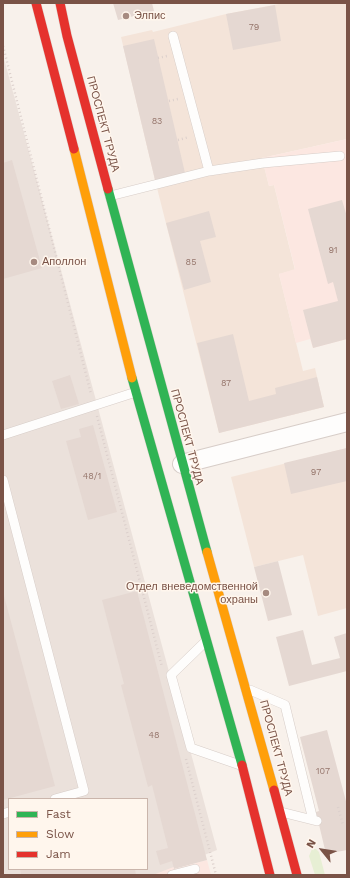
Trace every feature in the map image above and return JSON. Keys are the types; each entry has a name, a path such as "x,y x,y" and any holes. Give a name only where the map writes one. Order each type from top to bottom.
{"main road":[{"name":"ПРОСПЕКТ ТРУДА","path":"36,3 136,392 170,467 247,689 297,875"},
{"name":"ПРОСПЕКТ ТРУДА","path":"60,3 67,36 110,196 207,640 270,875"}],"street":[{"path":"170,467 347,422"}],"lane":[{"path":"173,36 208,171"},
{"path":"110,196 208,171 263,163 340,156"},
{"path":"3,435 136,392"},
{"path":"3,480 84,791 59,798"},
{"path":"207,640 171,675 191,748 242,766"},
{"path":"247,689 285,705 316,820 280,811"},
{"path":"172,875 195,869"}],"path":[{"path":"3,46 164,674"},
{"path":"184,752 216,875"},
{"path":"338,806 343,825"}],"shaded area":[{"path":"284,3 347,3 347,139 262,158 269,186 274,185 295,270 279,274 303,371 315,368 324,407 219,433 155,180 121,37 152,30 153,32 226,14"},
{"path":"3,55 217,850 153,875 3,875"},
{"path":"347,139 347,339 313,348 310,339 296,343 279,274 295,269 274,185 269,186 262,158"},
{"path":"347,448 347,608 318,616 303,555 254,567 231,477"},
{"path":"207,860 211,875 150,875 172,861 174,869"}],"green space":[{"path":"312,849 316,849 319,852 325,875 315,875 309,856"}],"building":[{"name":"Элпис","path":"113,3 152,3 154,11 118,20"},
{"path":"275,5 281,41 233,50 226,14"},
{"path":"154,39 185,173 155,180 123,46"},
{"path":"12,160 42,268 3,279 3,163"},
{"path":"342,200 347,217 347,339 313,348 303,310 338,301 333,282 328,284 308,209"},
{"path":"209,211 216,237 200,241 211,282 184,290 166,223"},
{"path":"233,334 249,401 276,394 275,388 317,377 324,407 219,433 197,343"},
{"path":"70,375 79,404 61,409 52,381"},
{"path":"93,425 117,512 88,520 66,441 81,437 79,429"},
{"path":"347,448 347,481 291,494 284,463"},
{"path":"278,561 292,615 268,621 254,567"},
{"path":"137,591 207,860 174,869 172,861 160,865 156,851 168,848 152,785 148,787 121,685 124,684 102,600"},
{"path":"3,592 55,786 3,800"},
{"path":"303,630 312,665 340,658 334,637 347,633 347,671 289,686 276,637"},
{"path":"327,730 347,805 347,850 326,854 316,812 319,811 300,737"},
{"path":"20,870 135,870 136,875 21,875"}],"traffic: fast":[{"path":"108,189 207,552"},
{"path":"132,378 242,765"}],"traffic: slow":[{"path":"74,149 132,378"},
{"path":"207,552 274,790"}],"traffic: jam":[{"path":"36,3 74,149"},
{"path":"60,3 67,36 108,189"},
{"path":"242,765 270,875"},
{"path":"274,790 297,875"}],"place":[{"name":"Элпис","path":"126,16"},
{"name":"Аполлон","path":"34,262"},
{"name":"Отдел вневедомственной охраны","path":"266,593"}]}
